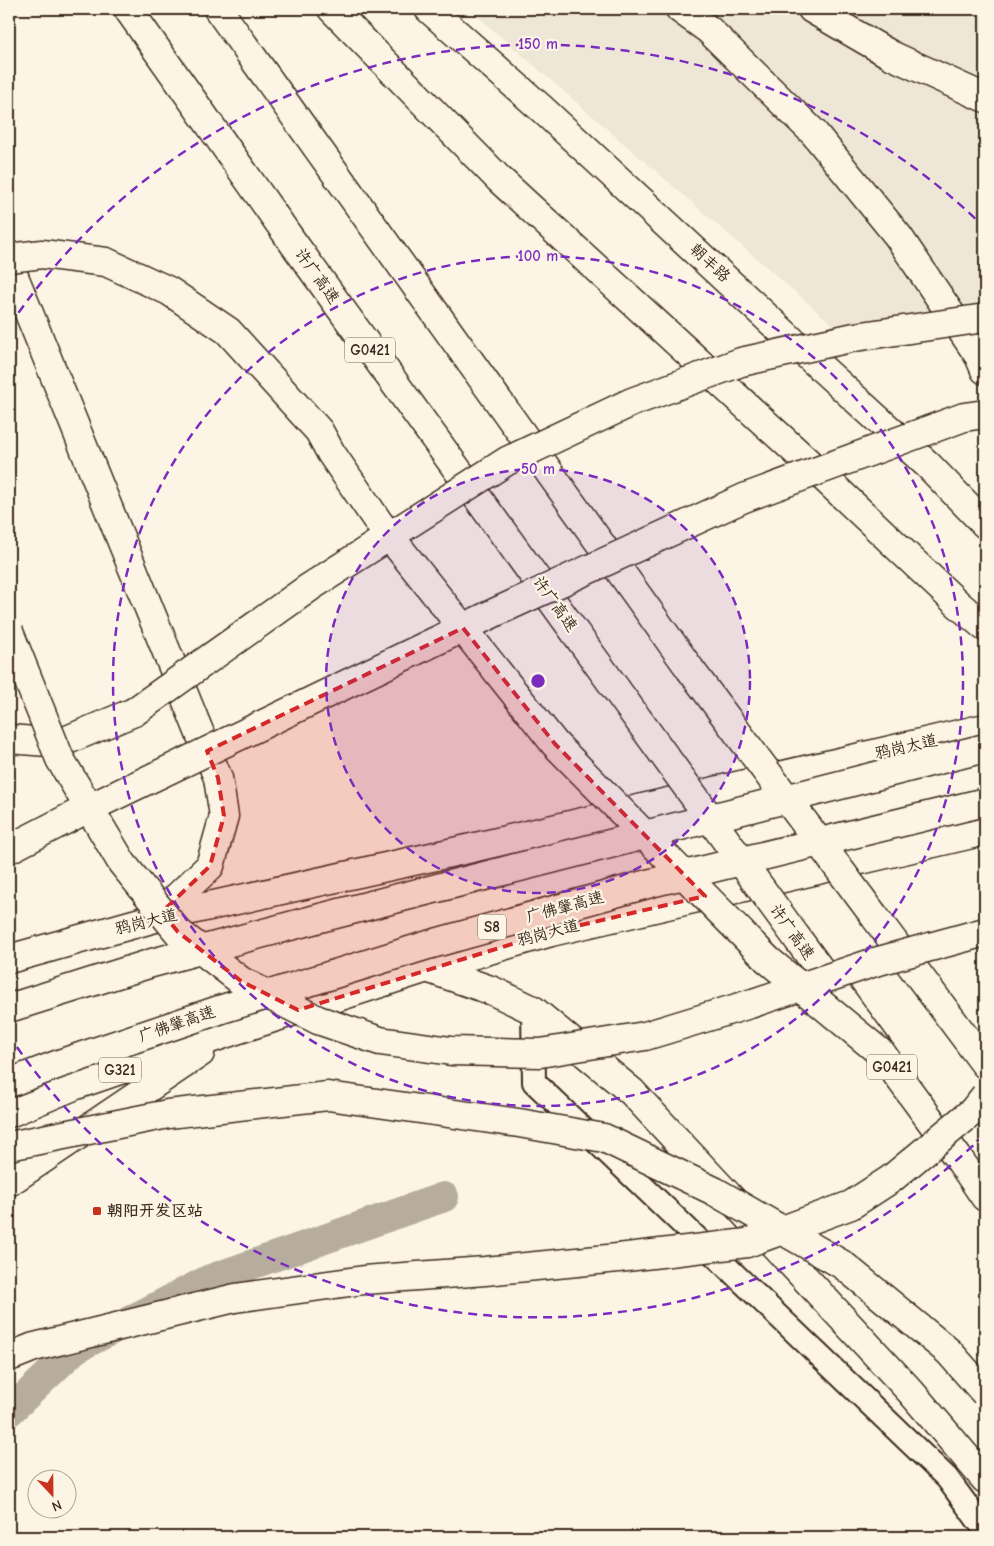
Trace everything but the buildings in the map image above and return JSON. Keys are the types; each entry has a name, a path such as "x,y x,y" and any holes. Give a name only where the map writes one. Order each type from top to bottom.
{"main road":[{"name":"许广高速","path":"128,9 294,244 985,1197"},
{"path":"218,9 690,669 985,1064"},
{"path":"332,9 499,179 814,468 959,605 985,626"},
{"name":"朝丰路","path":"429,9 542,109 928,464 985,524"},
{"path":"680,9 709,30 814,134 898,236 973,348 985,370"},
{"path":"812,9 891,55 985,98"},
{"path":"9,258 42,254 106,262 169,291 228,331 319,431 331,453 380,523 555,744 768,960 882,1054"},
{"path":"9,264 218,778 224,816 210,866 155,918"},
{"path":"9,739 60,743 134,712 310,587 507,461 632,402 741,362 855,337 985,318"},
{"path":"9,849 75,815 496,612 744,498 964,417 985,414"},
{"path":"9,632 60,760 122,863 178,932 241,981 318,1020 380,1041 451,1051 540,1054 645,1036 750,1004 875,962 985,932"},
{"name":"鸦岗大道","path":"9,959 155,918 463,850 985,728"},
{"path":"9,1008 152,964 320,918 985,748"},
{"name":"广佛肇高速","path":"9,1083 59,1064 222,1009 428,945 651,883 985,802"},
{"name":"鸦岗大道","path":"9,1113 76,1085 233,1031 427,968 551,932 985,831"},
{"path":"427,968 493,991 533,1010 632,1092 911,1392 985,1479"},
{"path":"9,1182 233,1031"},
{"path":"9,1146 168,1114 328,1096 520,1123 604,1138 714,1191 843,1265 949,1352 985,1393"},
{"path":"9,1356 34,1347 235,1298 364,1280 485,1271 748,1243 851,1205 891,1180 973,1111 985,1096"},
{"path":"9,1167 62,1146"}],"street":[{"path":"533,1010 534,1082 947,1478 985,1530"}],"highlighted area":[{"path":"463,628 555,744 705,896 551,932 298,1010 241,981 178,932 162,912 210,866 224,816 218,778 207,751"}],"shaded area":[{"path":"469,9 985,9 985,324 855,344"}],"waterway":[{"path":"9,1412 75,1349 208,1280 444,1197"}],"place":[{"name":"朝阳开发区站","path":"97,1211"}]}
